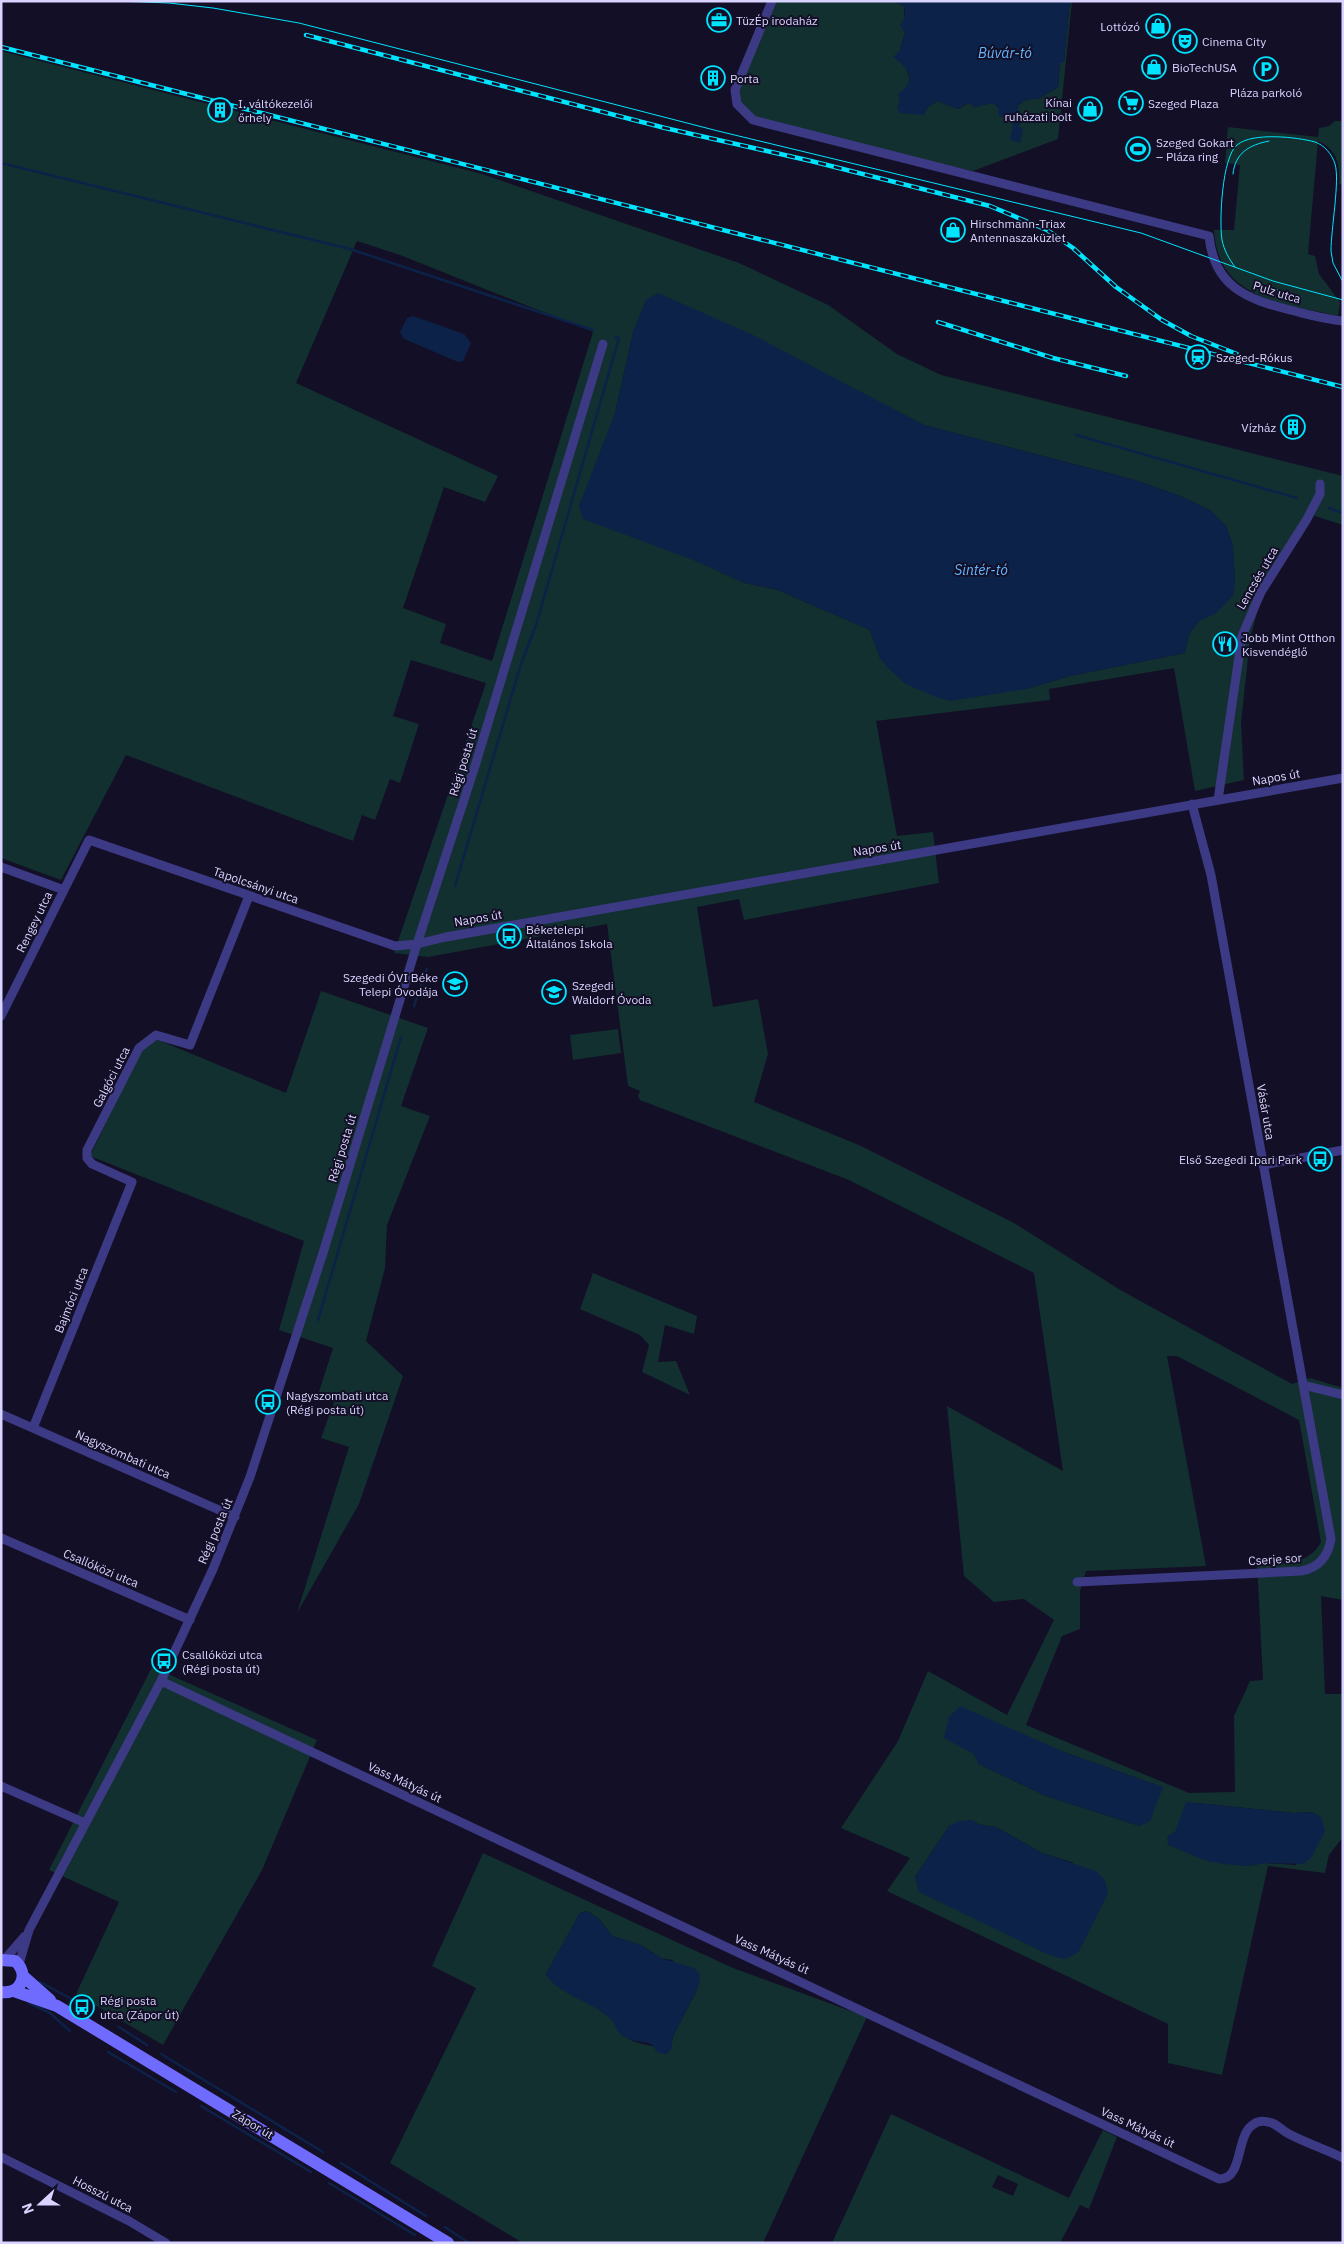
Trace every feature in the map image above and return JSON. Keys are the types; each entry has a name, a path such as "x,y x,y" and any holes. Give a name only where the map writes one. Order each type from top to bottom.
{"street":[{"name":"Pulz utca","path":"772,1 735,90 735,97 741,110 761,124 1209,236 1217,267 1229,283 1242,294 1257,301 1343,321"},
{"name":"Régi posta út","path":"21,1970 30,1930 161,1681 235,1517 322,1253 416,944 475,766 603,344"},
{"name":"Lencsés utca","path":"1218,800 1242,636 1257,599 1307,519 1320,489"},
{"name":"Napos út","path":"416,944 446,937 1343,778"},
{"name":"Vásár utca","path":"1192,804 1211,875 1304,1385"},
{"name":"Tapolcsányi utca","path":"89,840 395,946 416,944"},
{"name":"Rengey utca","path":"1,1016 89,840"},
{"path":"1,867 64,890"},
{"name":"Galgóci utca","path":"132,1182 92,1164 87,1158 87,1150 139,1048 156,1034 190,1045 249,896"},
{"path":"1263,1165 1343,1150"},
{"name":"Bajmóci utca","path":"33,1428 132,1182"},
{"path":"1304,1385 1343,1395"},
{"name":"Cserje sor","path":"1077,1582 1301,1571 1318,1565 1329,1551 1331,1534 1304,1385"},
{"name":"Nagyszombati utca","path":"1,1414 235,1517"},
{"name":"Csallóközi utca","path":"1,1538 190,1620"},
{"name":"Vass Mátyás út","path":"161,1681 1219,2179 1227,2178 1233,2172 1245,2134 1248,2128 1258,2122 1274,2124 1288,2134 1343,2158"},
{"path":"1,1786 85,1823"},
{"name":"Régi posta út","path":"3,1959 30,1930"},
{"path":"3,1959 21,1970 21,1985 6,1994"},
{"name":"Zápor út","path":"21,1970 57,2006 448,2243"},
{"name":"Zápor út","path":"6,1994 57,2006"},
{"name":"Hosszú utca","path":"1,2157 129,2221 166,2243"}],"green space":[{"path":"772,1 893,1 904,6 905,33 900,50 910,79 906,88 929,106 938,101 958,109 969,103 975,107 992,103 1018,126 1023,121 1017,106 1026,100 1040,98 1058,87 1060,62 1064,61 1070,1 1072,1 1058,139 973,171 761,124 737,104 740,74"},
{"path":"1,51 482,174 739,263 828,305 897,354 941,375 1343,476 1343,525 1312,515 1260,602 1250,639 1241,723 1244,780 1195,791 1174,668 1049,689 1050,700 876,721 897,836 933,832 939,883 744,920 739,899 697,907 713,1007 758,999 768,1054 754,1102 861,1146 1014,1223 1122,1291 1292,1384 1310,1378 1343,1388 1343,1600 1321,1596 1325,1694 1343,1694 1343,1837 1329,1855 1325,1873 1268,1866 1222,2075 1168,2063 1168,2024 887,1891 910,1858 841,1828 898,1741 928,1671 1007,1715 1054,1620 1024,1599 994,1602 964,1576 947,1406 1063,1471 1034,1273 849,1180 640,1100 638,1096 640,1091 628,1086 607,924 428,957 394,953 486,683 411,660 393,716 419,724 400,783 390,779 375,820 362,815 353,841 126,755 61,880 1,858","holes":["357,241 400,255 593,332 492,661 440,643 446,624 403,608 444,487 485,502 498,476 296,383","634,329 883,404 924,425 1135,480 1180,496 1210,510 1226,526 1233,546 1235,585 1199,621 1189,634 1185,653 1070,676 1026,689 906,684 880,658 870,630 778,590 745,583 694,560 615,413","1167,1356 1177,1356 1299,1420 1321,1542 1309,1556 1302,1559 1285,1563 1257,1563 1263,1680 1250,1681 1234,1716 1235,1792 1189,1793 1026,1725 1062,1636 1080,1629 1080,1591 1086,1571 1206,1566","1064,1752 1162,1787 1140,1826 1046,1796 979,1764 974,1754","1197,1803 1294,1813 1312,1812 1296,1865 1265,1863 1246,1866 1208,1861 1168,1837 1175,1832","971,1820 981,1825 996,1827 1042,1853 1074,1863 915,1877 949,1826"]},
{"path":"1335,121 1341,121 1343,124 1343,185 1339,184 1339,170 1336,158 1329,148 1318,141 1308,254 1315,256 1319,274 1340,302 1338,316 1276,302 1240,285 1227,271 1218,253 1214,230 1234,230 1240,165 1225,163 1228,127 1318,137 1319,128 1329,126"},
{"path":"321,991 428,1028 401,1106 430,1116 387,1225 385,1268 366,1341 403,1376 359,1504 297,1613 349,1447 321,1438 334,1402 318,1395 333,1348 279,1330 304,1241 90,1156 140,1051 156,1039 286,1093"},
{"path":"618,1029 621,1053 573,1060 570,1035"},
{"path":"593,1273 697,1316 694,1334 665,1325 658,1362 676,1361 690,1395 642,1372 649,1345 640,1335 580,1309"},
{"path":"152,1667 317,1740 262,1870 163,2045 76,1994 119,1902 49,1870"},
{"path":"483,1853 733,1968 867,2017 763,2243 523,2243 390,2163 476,1988 432,1966","holes":["587,1911 599,1919 612,1936 641,1945 661,1958 672,1960 697,1990 673,2036 671,2049 631,2040 609,2017 561,1987 546,1974 580,1913"]},
{"path":"891,2114 1069,2198 1103,2130 1117,2137 1089,2209 1080,2205 1060,2243 832,2243","holes":["998,2175 1018,2184 1013,2196 992,2187"]}],"water":[{"name":"Búvár-tó","path":"893,1 1070,1 1064,62 1060,63 1058,87 1040,98 1026,100 1017,106 1023,121 1018,126 1023,129 1020,143 1010,140 1013,124 1009,118 999,116 998,106 992,103 975,107 968,103 958,109 938,101 929,106 924,115 900,113 897,107 900,101 898,94 908,84 909,74 903,65 893,57 900,50 905,33 900,25 905,16 904,6"},
{"name":"Sintér-tó","path":"658,293 751,334 924,425 1135,480 1180,496 1210,510 1226,526 1233,546 1235,585 1233,596 1215,614 1199,621 1189,634 1185,653 1070,676 1026,689 950,701 906,684 880,658 870,630 778,590 745,583 693,560 583,519 579,506 615,413 634,329 646,300"},
{"path":"413,316 464,334 471,343 463,361 458,362 404,339 400,332 407,318"},
{"path":"960,1706 1064,1752 1163,1787 1150,1821 1140,1826 1046,1796 979,1764 974,1754 944,1738 949,1717"},
{"path":"1186,1802 1294,1813 1312,1812 1321,1817 1325,1831 1311,1858 1303,1864 1265,1863 1246,1866 1207,1861 1168,1845 1167,1837 1175,1832"},
{"path":"971,1820 981,1825 996,1827 1042,1853 1096,1871 1105,1880 1108,1894 1079,1951 1066,1958 1050,1955 919,1892 915,1877 949,1826 959,1821"},
{"path":"587,1911 599,1919 612,1936 641,1945 661,1958 694,1968 699,1973 700,1980 697,1990 673,2036 671,2049 667,2054 658,2053 651,2044 624,2037 610,2018 603,2012 567,1993 551,1981 546,1974 580,1913"}],"waterway":[{"path":"1,163 350,249 593,330"},
{"path":"455,886 521,664 536,625 619,338 616,337"},
{"path":"1076,435 1297,498"},
{"path":"1329,508 1343,513"},
{"path":"414,1006 427,969"},
{"path":"318,1320 401,1037"},
{"path":"40,1982 79,2003"},
{"path":"29,2003 50,2013 70,2031"},
{"path":"119,2027 147,2045"},
{"path":"108,2052 176,2092"},
{"path":"161,2054 323,2152"},
{"path":"201,2106 311,2172"},
{"path":"341,2163 426,2216"},
{"path":"329,2183 415,2235"},
{"path":"445,2227 469,2243"}],"tram line":[{"path":"118,1 169,3 213,8 299,23 718,131 1141,233 1273,281 1343,300"},
{"path":"1235,267 1224,247 1221,231 1221,205 1225,175 1232,152 1237,145 1253,138 1297,139 1322,145 1334,160 1336,181 1331,251 1333,263 1343,282"},
{"path":"1233,174 1234,167 1244,151 1269,141"},
{"path":"1268,287 1301,297"}],"railway":[{"path":"306,35 665,128 811,161 990,206 1047,230 1073,248 1116,287 1162,320 1191,336 1237,354"},
{"path":"1,47 1343,387"},
{"path":"938,322 1053,358 1126,376"}],"place":[{"name":"TüzÉp irodaház","path":"719,20"},
{"name":"Lottózó","path":"1158,26"},
{"name":"Cinema City","path":"1185,41"},
{"name":"BioTechUSA","path":"1154,67"},
{"name":"Pláza parkoló","path":"1266,69"},
{"name":"Porta","path":"713,78"},
{"name":"Szeged Plaza","path":"1131,103"},
{"name":"Kínai ruházati bolt","path":"1090,109"},
{"name":"I. váltókezelői őrhely","path":"220,110"},
{"name":"Szeged Gokart – Pláza ring","path":"1138,149"},
{"name":"Hirschmann-Triax Antennaszaküzlet","path":"953,230"},
{"name":"Szeged-Rókus","path":"1198,357"},
{"name":"Vízház","path":"1293,427"},
{"name":"Jobb Mint Otthon Kisvendéglő","path":"1225,644"},
{"name":"Béketelepi Általános Iskola","path":"509,936"},
{"name":"Szegedi ÓVI Béke Telepi Óvodája","path":"455,984"},
{"name":"Szegedi Waldorf Óvoda","path":"554,992"},
{"name":"Első Szegedi Ipari Park","path":"1320,1159"},
{"name":"Nagyszombati utca (Régi posta út)","path":"268,1402"},
{"name":"Csallóközi utca (Régi posta út)","path":"164,1661"},
{"name":"Régi posta utca (Zápor út)","path":"82,2007"}]}
